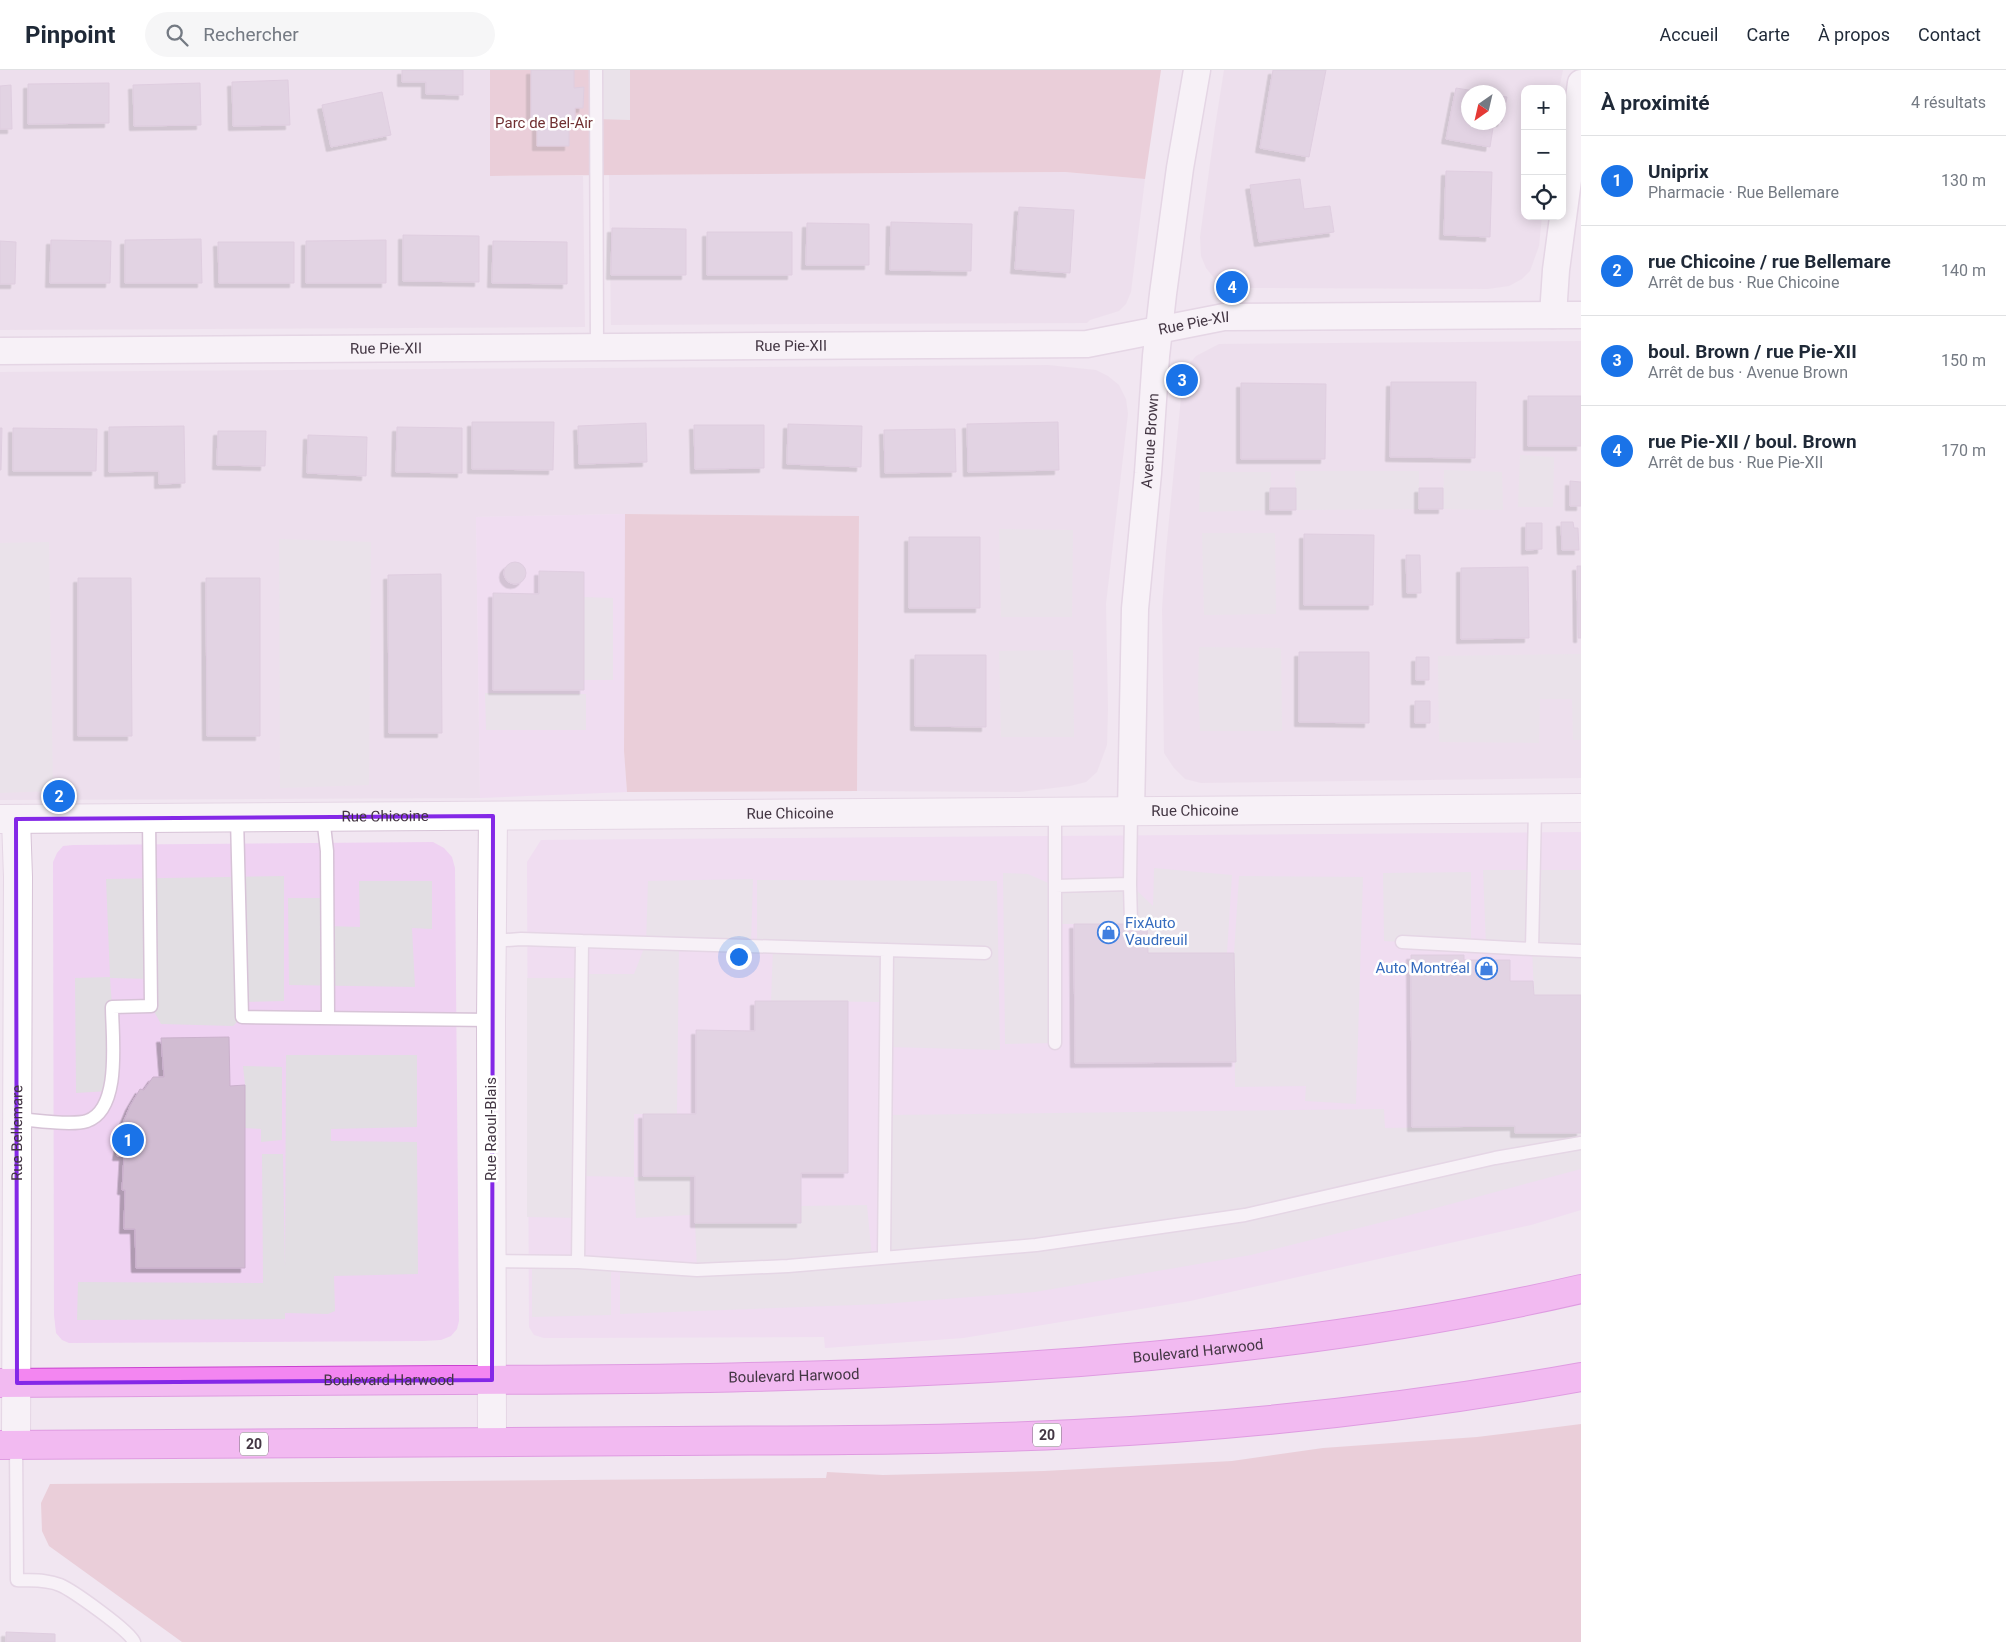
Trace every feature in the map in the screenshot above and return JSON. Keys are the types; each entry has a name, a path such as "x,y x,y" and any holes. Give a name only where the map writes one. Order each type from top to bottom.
{"highway":[{"name":"Boulevard Harwood","path":"8,1383 820,1377 1080,1363 1241,1346 1338,1333 1408,1322 1581,1289"},
{"name":"20","path":"8,1445 806,1440 1074,1434 1162,1429 1340,1412 1523,1387 1581,1377"}],"street":[{"name":"Avenue Brown","path":"1130,812 1134,609 1148,473 1158,331 1186,130 1197,70"},
{"path":"1554,315 1556,270 1581,83"},
{"name":"Rue Pie-XII","path":"0,351 1087,344 1224,317 1581,315"},
{"name":"Rue Chicoine","path":"8,819 1581,808"},
{"name":"Rue Raoul-Blais","path":"492,1441 491,1020 493,816"},
{"name":"Rue Bellemare","path":"8,819 18,1119 8,1383 8,1445"}],"lane":[{"path":"596,70 597,348"},
{"path":"1532,949 1535,809"},
{"path":"1055,812 1055,1043"},
{"path":"1130,812 1131,924"},
{"path":"323,817 327,851 328,1017"},
{"path":"18,1119 79,1122 93,1118 102,1109 111,1088 112,1007 151,1006 149,818"},
{"path":"237,818 242,1016 491,1020"},
{"path":"1055,886 1130,884"},
{"path":"492,942 522,939 985,953"},
{"path":"578,1262 582,941"},
{"path":"1402,942 1581,951"},
{"path":"884,1257 887,950"},
{"path":"492,1260 578,1262 697,1270 788,1266 1036,1244 1245,1215 1495,1158 1581,1143"},
{"path":"8,1445 17,1580 47,1581 61,1585 124,1630 134,1642"}],"highlighted area":[{"path":"493,816 492,1380 17,1383 16,819"}],"shaded area":[{"path":"0,70 490,70 491,176 583,176 585,327 0,330"},
{"path":"596,70 630,70 630,120 596,119"},
{"path":"1224,70 1563,70 1560,85 1521,85 1521,220 1542,220 1539,246 1530,271 1522,279 1509,286 1488,289 1250,288 1230,286 1215,279 1206,268 1201,256 1200,237"},
{"path":"1065,172 1145,179 1131,292 1126,304 1119,311 1090,320 1087,323 611,325 609,175"},
{"path":"1581,341 1581,778 1201,783 1185,779 1174,768 1164,753 1162,609 1183,377 1188,365 1196,356 1219,344"},
{"path":"1048,365 1096,370 1108,376 1119,385 1126,399 1128,414 1106,604 1107,745 1097,772 1086,782 1070,786 1020,792 857,791 859,516 625,514 476,517 480,798 0,800 0,372"},
{"path":"1520,455 1554,457 1553,507 1518,507"},
{"path":"1444,470 1502,472 1503,510 1443,509"},
{"path":"1295,471 1419,471 1419,509 1296,510"},
{"path":"1200,472 1271,472 1270,510 1199,512"},
{"path":"625,514 624,751 627,792 480,798 476,517"},
{"path":"999,529 1073,530 1072,617 1001,617"},
{"path":"1202,533 1275,533 1276,614 1204,615"},
{"path":"279,539 371,542 369,785 280,788"},
{"path":"49,542 53,791 0,793 0,543"},
{"path":"584,597 613,598 613,680 584,680"},
{"path":"1199,647 1281,648 1282,731 1200,731 1198,690"},
{"path":"1073,650 1074,737 1001,737 999,651"},
{"path":"1581,654 1581,740 1573,740 1572,699 1540,699 1539,743 1439,742 1438,656"},
{"path":"485,693 586,694 586,730 486,730"},
{"path":"1581,832 1581,1210 1531,1225 1190,1301 963,1338 825,1348 824,1337 544,1338 534,1335 529,1327 527,862 541,840"},
{"path":"433,842 444,848 452,857 455,868 459,1321 457,1329 451,1336 441,1340 423,1341 69,1343 62,1340 56,1333 54,1315 53,862 57,853 63,846 73,845"},
{"path":"1154,868 1232,875 1227,953 1148,953 1147,924 1056,924 1055,1043 1005,1044 1003,873 1028,874 1055,886 1130,884 1153,906"},
{"path":"1483,870 1581,870 1581,995 1534,995 1532,949 1486,947"},
{"path":"1471,872 1471,946 1384,941 1383,873"},
{"path":"284,876 284,1001 242,1002 242,1017 233,1026 161,1024 151,1006 151,979 110,978 112,1007 110,1091 76,1093 75,978 110,977 106,879"},
{"path":"1239,876 1363,877 1356,1104 1305,1101 1306,1086 1235,1087 1234,953"},
{"path":"753,879 751,946 679,944 677,1114 634,1114 634,1177 579,1176 578,1218 527,1217 527,978 581,978 581,974 634,974 646,943 648,881"},
{"path":"757,880 997,881 1000,1050 886,1047 886,1002 771,1001 773,947 757,947"},
{"path":"359,881 432,881 432,929 412,928 415,987 289,985 288,898 328,898 328,926 360,927"},
{"path":"286,1055 417,1055 417,1127 331,1129 331,1141 417,1142 418,1274 334,1276 335,1311 328,1314 285,1313 285,1319 77,1320 78,1282 263,1283 262,1154 283,1154 285,1269"},
{"path":"243,1066 282,1067 282,1140 261,1142 261,1129 245,1128"},
{"path":"1384,1109 1385,1128 1515,1126 1581,1133 1581,1169 1399,1218 1251,1255 1035,1292 883,1304 620,1314 620,1265 697,1269 695,1223 801,1206 867,1205 872,1258 884,1257 885,1115"},
{"path":"690,1176 690,1215 636,1218 634,1177"},
{"path":"532,1261 611,1264 611,1315 532,1317"}],"green space":[{"name":"Parc de Bel-Air","path":"490,70 1161,70 1145,179 1065,172 490,176"},
{"path":"625,514 859,516 857,791 627,792 624,751"},
{"path":"1581,1424 1581,1642 182,1642 49,1546 42,1531 41,1503 50,1484 826,1478 827,1472 883,1475 1044,1471 1232,1461 1323,1448 1477,1437"}],"building":[{"path":"402,70 463,70 463,95 426,94 426,82 402,82"},
{"path":"531,70 574,70 574,88 584,87 583,108 575,108 575,122 569,122 569,146 537,146 537,122 531,121"},
{"path":"1273,70 1326,70 1309,157 1260,148"},
{"path":"288,80 290,125 233,126 232,82"},
{"path":"109,83 109,123 28,124 28,84"},
{"path":"200,83 201,125 134,126 133,85"},
{"path":"11,85 12,129 0,129 0,86"},
{"path":"1456,88 1461,89 1461,130 1493,130 1490,147 1446,139"},
{"path":"382,92 391,135 331,147 322,105"},
{"path":"1446,171 1492,172 1490,237 1444,235"},
{"path":"1300,179 1304,209 1330,206 1334,232 1259,242 1250,185"},
{"path":"1019,207 1074,210 1070,273 1015,269"},
{"path":"891,222 972,224 971,271 890,270"},
{"path":"807,223 869,224 869,265 806,265"},
{"path":"612,228 686,229 686,275 611,275"},
{"path":"707,232 792,232 792,275 707,275"},
{"path":"403,235 479,236 479,282 403,281"},
{"path":"201,239 202,283 125,283 125,240"},
{"path":"51,240 111,241 110,283 50,283"},
{"path":"386,240 386,283 306,283 306,241"},
{"path":"0,241 16,242 15,284 0,284"},
{"path":"493,241 567,242 567,284 492,283"},
{"path":"218,242 294,242 294,283 219,283"},
{"path":"1391,382 1476,382 1475,458 1390,457"},
{"path":"1241,383 1326,384 1325,459 1241,459"},
{"path":"1528,396 1581,396 1581,446 1528,446"},
{"path":"472,422 554,422 553,470 472,469"},
{"path":"1058,422 1059,470 968,472 967,424"},
{"path":"646,423 647,462 579,464 578,426"},
{"path":"788,424 862,426 861,467 787,464"},
{"path":"694,425 764,425 764,468 695,469"},
{"path":"184,426 185,483 159,484 159,471 109,472 109,427"},
{"path":"397,427 462,428 462,473 396,472"},
{"path":"0,428 2,428 1,470 0,470"},
{"path":"13,428 97,429 96,471 13,471"},
{"path":"955,429 956,472 885,473 884,430"},
{"path":"218,431 266,431 265,466 217,465"},
{"path":"308,435 367,437 366,476 307,473"},
{"path":"1570,481 1581,482 1581,506 1570,506"},
{"path":"1270,488 1296,488 1296,510 1270,510"},
{"path":"1419,488 1443,488 1443,509 1419,509"},
{"path":"1561,522 1573,522 1574,528 1578,528 1579,550 1562,550"},
{"path":"1526,523 1542,523 1542,549 1526,550"},
{"path":"1304,534 1374,535 1373,605 1304,605"},
{"path":"909,537 980,537 980,608 909,608"},
{"path":"1406,555 1420,555 1421,593 1407,593"},
{"path":"515,562 523,565 526,573 523,581 515,584 507,581 504,573 507,565"},
{"path":"1577,566 1581,566 1581,638 1578,638"},
{"path":"1528,567 1529,638 1461,639 1461,568"},
{"path":"539,571 584,572 584,690 493,690 493,593 539,594"},
{"path":"441,574 442,733 389,733 388,575"},
{"path":"78,578 131,578 132,736 78,736"},
{"path":"206,578 260,578 260,736 207,736"},
{"path":"1299,652 1369,652 1369,723 1299,722"},
{"path":"915,655 986,655 986,727 915,726"},
{"path":"1416,657 1429,657 1429,680 1416,680"},
{"path":"1415,701 1430,701 1430,723 1415,723"},
{"path":"1074,924 1147,924 1148,953 1234,953 1236,1062 1075,1063"},
{"path":"1411,955 1464,955 1464,960 1510,960 1510,981 1533,981 1534,995 1581,995 1581,1133 1515,1133 1515,1126 1412,1127"},
{"path":"755,1001 848,1001 848,1173 801,1173 801,1223 695,1223 695,1176 643,1176 643,1114 696,1114 696,1030 755,1031"},
{"path":"229,1037 230,1086 245,1085 245,1268 136,1268 135,1229 124,1229 125,1190 122,1190 124,1156 117,1156 123,1123 140,1089 144,1090 153,1077 164,1077 161,1038"},
{"path":"6,1632 55,1634 55,1642 6,1642"}],"place":[{"name":"rue Pie-XII / boul. Brown","path":"1232,287"},
{"name":"boul. Brown / rue Pie-XII","path":"1182,380"},
{"name":"rue Chicoine / rue Bellemare","path":"59,796"},
{"name":"FixAuto Vaudreuil","path":"1109,932"},
{"name":"Auto Montréal","path":"1486,968"},
{"name":"Uniprix","path":"128,1140"}]}
